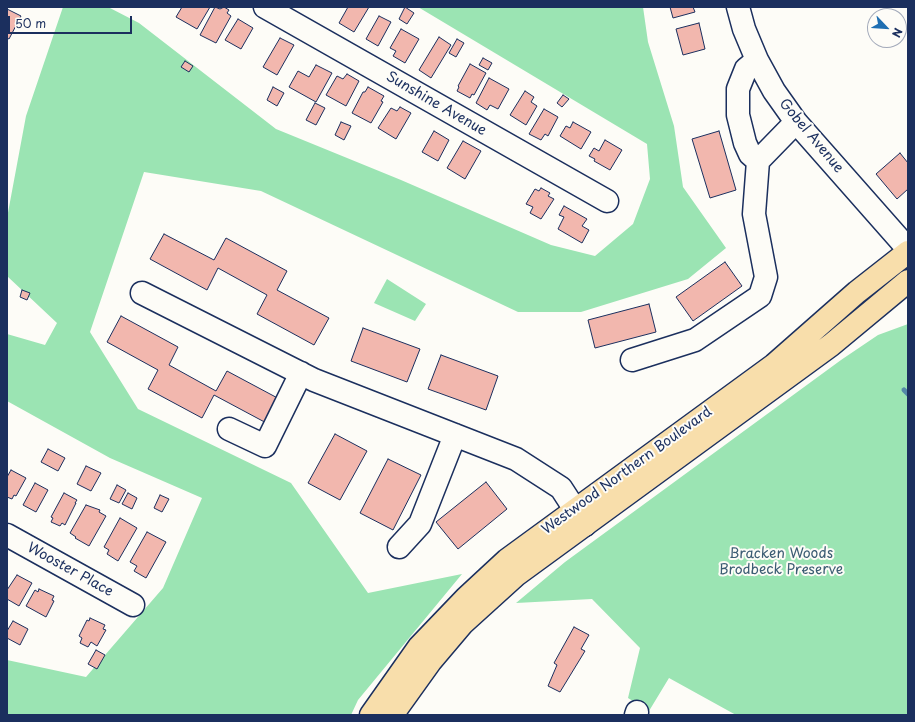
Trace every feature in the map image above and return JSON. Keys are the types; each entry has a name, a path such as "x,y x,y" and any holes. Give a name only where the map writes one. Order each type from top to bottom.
{"main road":[{"name":"Westwood Northern Boulevard","path":"392,715 430,662 463,623 580,517 774,365 857,292 908,252"},
{"name":"Westwood Northern Boulevard","path":"371,715 419,647 466,598 507,560 580,517 831,345 908,281"}],"street":[{"name":"Sunshine Avenue","path":"265,7 607,201"},
{"name":"Gobel Avenue","path":"738,7 744,29 757,60 774,91 796,122 908,249"},
{"path":"757,60 746,69 738,89 738,115 745,143 750,154 758,161"},
{"path":"632,360 695,340 760,296 766,277 754,214 758,161 796,122"},
{"path":"142,293 301,373 516,459 561,488 580,517"},
{"path":"229,430 265,446 301,373"},
{"path":"399,548 420,524 455,435"},
{"name":"Wooster Place","path":"7,535 133,605"}],"green space":[{"path":"63,7 108,7 139,23 276,129 401,180 551,245 595,256 633,224 650,179 647,144 418,7 643,7 648,42 674,126 683,187 726,248 688,279 581,312 518,312 261,191 144,172 90,332 138,409 291,483 368,593 462,574 358,700 351,715 7,715 7,660 86,677 163,588 202,498 110,458 7,401 7,334 45,345 57,323 7,276 7,218 26,116"},
{"path":"387,279 426,304 415,321 374,303"},
{"name":"Bracken Woods Brodbeck Preserve","path":"908,324 908,715 736,715 669,678 649,711 628,698 640,648 592,599 516,603 565,562 841,360 878,335"}],"building":[{"path":"182,7 210,7 197,29 176,17"},
{"path":"215,7 220,9 224,7 229,10 227,13 231,16 216,43 200,35"},
{"path":"348,7 369,7 354,32 339,23"},
{"path":"405,7 414,13 407,24 399,19"},
{"path":"670,7 693,7 695,12 673,18"},
{"path":"7,9 21,16 9,39 7,38"},
{"path":"379,16 391,22 378,46 366,39"},
{"path":"238,19 253,28 241,49 225,40"},
{"path":"699,23 705,49 683,55 676,29"},
{"path":"401,29 419,39 405,63 393,56 396,51 390,48"},
{"path":"439,37 451,45 431,78 419,70"},
{"path":"280,38 294,45 277,75 263,67"},
{"path":"457,39 464,43 456,57 449,53"},
{"path":"483,58 492,63 488,70 479,65"},
{"path":"185,61 193,66 189,72 181,67"},
{"path":"470,64 486,73 474,95 472,94 470,98 457,91 458,86"},
{"path":"316,65 332,73 316,102 289,87 298,71 309,77"},
{"path":"347,74 359,81 346,106 326,95 337,76 343,79"},
{"path":"489,78 509,89 498,109 490,105 487,110 476,103"},
{"path":"273,87 284,93 277,106 267,100"},
{"path":"368,87 384,96 381,101 383,102 371,123 352,113 363,92 365,92"},
{"path":"525,91 534,97 531,102 537,106 526,125 510,115"},
{"path":"563,95 569,99 562,107 557,103"},
{"path":"315,103 325,108 316,125 306,120"},
{"path":"400,107 411,113 396,139 378,128 391,108 397,111"},
{"path":"544,109 558,117 548,136 545,134 541,140 529,134"},
{"path":"341,122 351,126 344,140 335,135"},
{"path":"573,122 591,132 581,149 560,136 566,126 570,128"},
{"path":"434,131 449,140 438,161 422,152"},
{"path":"719,131 736,190 710,198 692,139"},
{"path":"605,140 622,150 610,170 594,161 595,159 589,156 594,148 599,151"},
{"path":"463,141 481,151 465,179 447,168"},
{"path":"900,153 908,163 908,189 897,199 876,174"},
{"path":"541,188 550,193 548,196 554,199 541,219 530,213 533,207 526,204 535,189 539,191"},
{"path":"564,206 587,219 582,226 589,230 582,243 558,229 564,217 559,215"},
{"path":"164,234 214,260 226,238 287,271 277,290 329,318 314,345 257,314 267,295 218,268 207,290 150,259"},
{"path":"725,262 742,286 693,321 676,297"},
{"path":"22,290 30,293 27,300 20,297"},
{"path":"649,304 656,332 595,348 588,320"},
{"path":"121,316 178,347 169,365 216,391 227,371 285,402 272,426 214,395 202,418 148,389 158,370 107,342"},
{"path":"363,328 420,349 407,382 351,361"},
{"path":"441,355 498,376 486,410 428,389"},
{"path":"335,434 367,451 340,500 308,483"},
{"path":"48,449 65,458 58,471 41,462"},
{"path":"388,459 421,475 393,530 360,513"},
{"path":"86,466 101,473 91,491 77,484"},
{"path":"11,470 26,478 16,496 14,495 12,499 7,497 7,477"},
{"path":"486,482 507,509 458,549 436,522"},
{"path":"35,483 48,490 36,512 23,505"},
{"path":"117,485 126,490 119,503 110,499"},
{"path":"64,493 77,500 65,525 62,523 60,526 51,522 53,518 51,517"},
{"path":"128,493 137,498 132,509 122,504"},
{"path":"160,495 169,499 162,512 154,508"},
{"path":"86,505 100,510 99,512 106,516 89,546 75,538 76,537 70,533"},
{"path":"120,518 137,528 118,561 107,554 109,550 104,547"},
{"path":"147,532 166,542 146,578 134,571 137,566 130,562"},
{"path":"17,575 32,583 19,606 7,599 7,590"},
{"path":"39,589 54,596 52,600 54,601 46,617 26,606 35,590 38,592"},
{"path":"90,618 105,625 103,629 106,630 97,646 91,642 88,647 80,643 82,638 79,636 87,620 89,621"},
{"path":"13,621 28,629 20,645 7,638 7,631"},
{"path":"574,627 589,635 581,649 585,651 560,692 548,686 557,665 554,663"},
{"path":"96,650 105,655 97,669 88,664"}],"waterway":[{"path":"904,390 908,394"}]}
